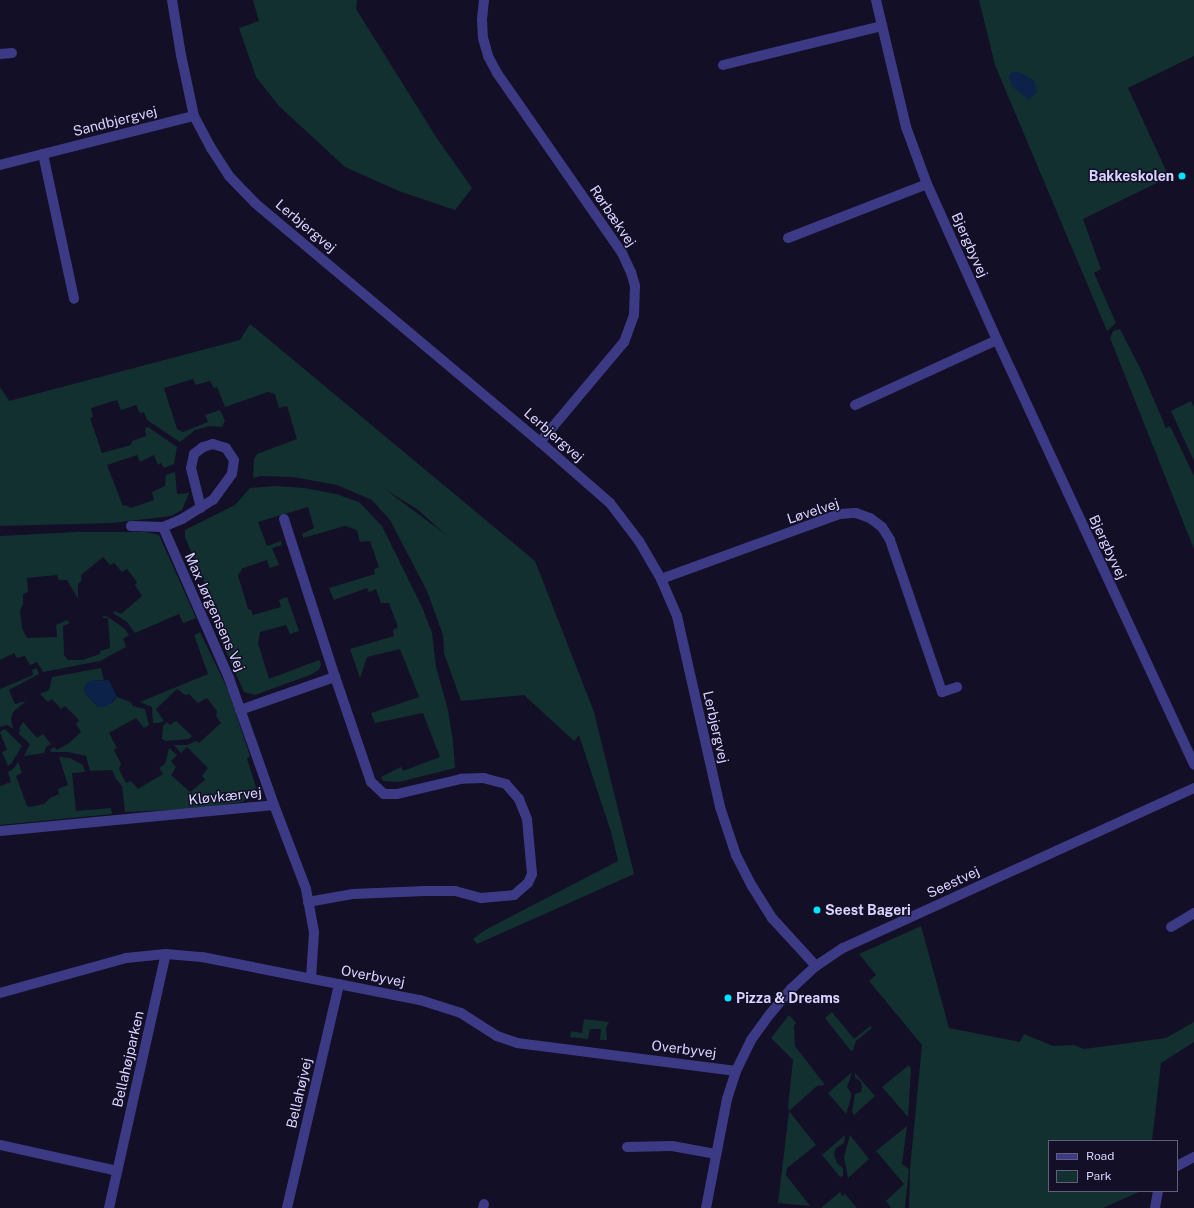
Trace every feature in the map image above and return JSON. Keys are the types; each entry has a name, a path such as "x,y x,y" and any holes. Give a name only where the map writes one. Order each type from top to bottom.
{"street":[{"name":"Lerbjergvej","path":"172,0 181,55 194,116 211,148 229,176 256,203 540,442 610,503 639,542 661,579 676,616 720,807 736,855 752,886 772,918 816,966"},
{"name":"Rørbækvej","path":"484,0 482,20 483,38 488,56 496,73 622,253 631,272 635,286 634,315 624,342 540,442"},
{"name":"Bjergbyvej","path":"876,0 906,127 928,184 997,340 1194,765"},
{"path":"723,65 882,26"},
{"path":"0,54 12,53"},
{"name":"Sandbjergvej","path":"0,165 194,116"},
{"path":"43,154 74,299"},
{"path":"788,238 928,184"},
{"path":"855,405 997,340"},
{"path":"131,526 163,527 182,519 201,508 213,500 232,474 234,460 226,448 213,444 202,447 194,454 191,468 201,508"},
{"name":"Løvelvej","path":"661,579 840,514 856,513 870,518 882,527 890,540 942,692 957,687"},
{"path":"284,519 335,677 371,782 384,794 397,794 461,779 484,778 506,784 519,799 527,819 532,874 528,883 514,895 481,898 455,891 425,891 353,894 308,902"},
{"name":"Max Jørgensens Vej","path":"163,527 229,678 274,805"},
{"path":"240,710 335,677"},
{"name":"Seestvej","path":"706,1208 727,1099 736,1071 751,1040 770,1014 791,990 816,966 851,945 1194,788"},
{"name":"Kløvkærvej","path":"0,831 274,805 306,888 314,932 311,978"},
{"path":"1171,927 1194,913"},
{"name":"Overbyvej","path":"0,993 126,958 166,954 202,957 420,1000 461,1013 497,1036 518,1043 736,1071"},
{"name":"Bellahøjparken","path":"109,1208 166,954"},
{"name":"Bellahøjvej","path":"287,1208 339,984"},
{"path":"0,1145 117,1171"},
{"path":"627,1147 672,1146 716,1154"},
{"path":"1178,1165 1194,1157"},
{"path":"1155,1208 1158,1192"}],"green space":[{"path":"253,0 357,0 356,9 436,137 472,188 455,210 399,191 345,167 279,106 256,77 239,28 259,21"},
{"path":"979,0 1194,0 1194,56 1128,88 1169,177 1083,219 1101,269 1094,273 1116,323 1107,331 995,65"},
{"path":"250,324 535,561 594,712 634,874 477,944 473,939 485,930 618,861 611,832 579,735 574,741 524,695 461,701 444,653 443,635 427,591 390,520 372,500 337,485 293,477 261,476 253,478 254,459 257,454 297,439 287,406 279,408 275,394 268,392 225,407 217,387 214,388 210,381 196,385 193,379 164,388 177,429 183,432 208,422 205,415 220,410 225,421 222,427 210,426 195,430 180,442 147,420 144,412 140,413 136,405 121,410 117,400 91,408 93,417 90,418 102,453 131,445 132,441 146,436 145,428 148,427 177,447 174,464 164,468 161,463 158,465 154,455 140,462 137,455 107,465 123,506 125,505 131,508 154,500 152,492 165,486 166,475 175,472 177,494 189,493 182,510 171,516 112,523 0,526 0,387 9,401 240,340","holes":["386,490 417,509 445,534"]},
{"path":"1120,329 1142,372 1166,428 1170,426 1194,476 1194,549 1110,338 1113,331"},
{"path":"1191,401 1194,407 1194,461 1171,411"},
{"path":"275,486 305,488 336,494 359,502 382,526 422,607 432,633 436,667 448,710 453,741 455,768 399,782 383,781 381,777 401,767 403,771 440,757 423,713 375,723 371,713 419,697 400,649 367,657 360,678 350,649 394,636 393,630 398,627 389,603 381,603 376,589 369,592 367,588 334,600 329,588 375,574 374,569 379,567 370,541 360,542 357,530 345,526 303,538 302,534 314,528 308,507 258,522 267,546 281,541 282,545 272,548 279,565 270,568 267,560 243,568 238,575 248,609 251,610 253,615 281,607 279,600 287,597 299,631 290,634 286,625 260,632 258,643 269,679 319,660 321,664 319,670 310,675 255,695 244,692 220,638 217,614 185,537 185,530 235,505 250,488"},
{"path":"77,532 146,532 159,535 196,618 183,623 179,614 135,633 127,622 113,613 115,611 121,614 142,596 135,585 137,582 127,569 122,572 114,563 110,565 103,557 81,575 82,580 78,584 78,599 67,580 59,580 57,575 27,578 28,592 23,594 23,604 20,611 22,628 27,638 57,637 56,625 67,620 70,623 63,626 64,655 68,660 82,660 100,654 100,651 110,648 108,618 102,618 104,616 108,617 125,629 129,635 123,639 126,647 100,661 43,672 37,662 30,665 25,656 17,658 14,653 0,660 0,536"},
{"path":"200,632 228,690 250,756 247,759 256,787 252,796 242,802 194,809 125,812 122,786 116,779 112,770 90,771 86,756 68,752 51,752 50,750 54,747 57,750 69,743 81,732 76,724 79,720 65,706 61,709 52,699 48,702 40,694 49,690 52,677 101,668 104,680 90,681 84,687 85,693 98,707 113,702 117,697 131,702 133,706 145,709 149,725 144,728 136,718 109,733 117,748 114,750 121,764 119,769 126,783 131,781 138,789 163,774 159,768 165,764 169,748 177,755 171,761 176,767 171,775 190,792 205,780 202,776 208,768 187,747 181,753 174,745 187,745 196,741 199,743 221,723 216,716 217,711 207,698 198,703 189,694 185,695 177,689 156,709 164,721 153,723 152,707 140,702 208,674 194,635"},
{"path":"37,668 39,674 9,690 15,704 26,701 13,712 11,719 13,729 7,725 0,727 0,689 33,675 32,670"},
{"path":"176,721 192,736 189,739 166,741 162,739 163,726 167,722 170,725"},
{"path":"23,722 37,738 43,734 51,744 46,747 44,753 24,756 30,744 19,734 20,727"},
{"path":"5,729 22,746 11,764 8,766 2,752 7,750 0,732"},
{"path":"59,757 70,758 83,765 85,772 72,773 76,811 111,808 112,814 0,825 0,786 11,782 8,772 14,768 18,762 22,773 16,776 27,806 30,807 44,804 50,798 59,794 58,789 68,785"},
{"path":"921,926 949,1028 1020,1042 1024,1034 1053,1046 1074,1045 1084,1049 1166,1038 1194,1022 1194,1042 1161,1063 1152,1140 1048,1140 1048,1192 1139,1192 1103,1208 909,1208 910,1169 922,1045 869,981 876,975 859,954"},
{"path":"832,1012 854,1039 870,1026 872,1028 856,1041 853,1050 851,1051 825,1018"},
{"path":"789,1015 796,1023 794,1026 795,1046 825,1085 817,1086 789,1111 788,1107 793,1060 771,1038"},
{"path":"584,1019 609,1022 606,1028 607,1040 600,1040 601,1029 590,1029 588,1039 570,1037 571,1031 582,1033"},
{"path":"909,1065 911,1069 908,1117 882,1087"},
{"path":"852,1072 847,1087 851,1093 851,1098 846,1114 828,1093"},
{"path":"855,1073 875,1096 854,1115 852,1112 855,1094 861,1092 862,1088 861,1082 855,1077"},
{"path":"789,1111 816,1145 787,1168 786,1175 810,1206 778,1203"},
{"path":"907,1126 902,1164 909,1169 905,1208 891,1208 886,1201 904,1184 876,1151"},
{"path":"845,1135 844,1143 836,1148 834,1154 837,1163 843,1168 843,1176 840,1177 822,1155"},
{"path":"850,1135 869,1159 848,1178 844,1157"},
{"path":"840,1192 842,1196 845,1194 857,1208 821,1208"}],"water":[{"path":"1013,72 1018,72 1034,80 1037,92 1029,100 1014,88 1010,82 1009,75"},
{"path":"109,680 117,697 106,707 98,707 85,693 84,687 90,681"}],"place":[{"name":"Bakkeskolen","path":"1182,176"},
{"name":"Seest Bageri","path":"817,910"},
{"name":"Pizza & Dreams","path":"728,998"}]}
